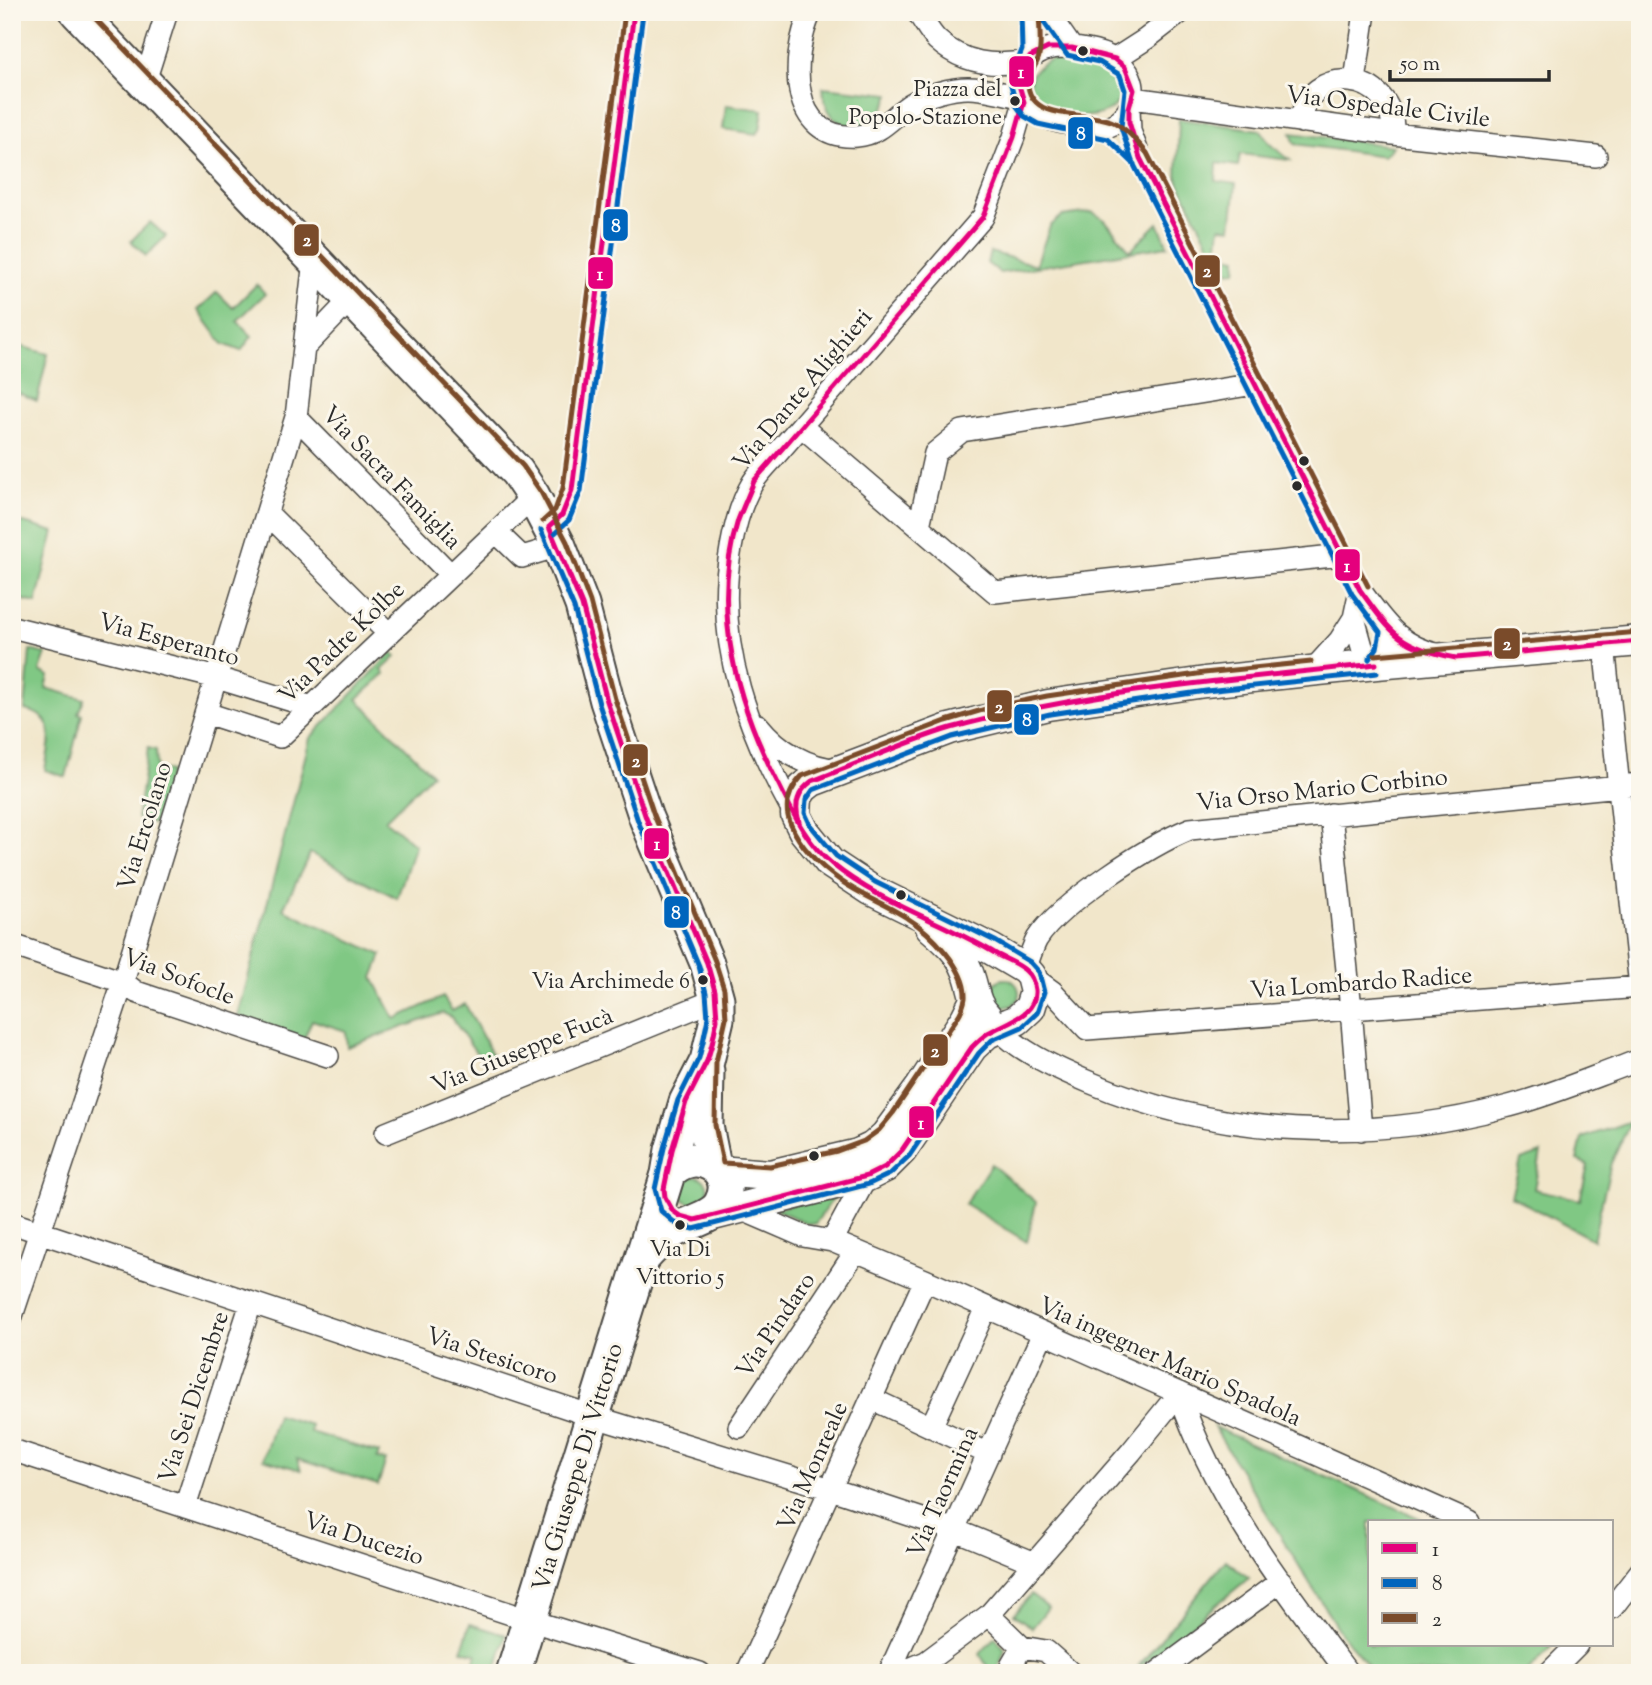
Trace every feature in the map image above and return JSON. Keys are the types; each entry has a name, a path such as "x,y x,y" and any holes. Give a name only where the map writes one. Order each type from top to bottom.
{"main road":[{"path":"77,12 517,472 533,496 559,546 582,605 607,701 646,818 707,963 717,999 717,1019 707,1061 706,1126 716,1168 724,1181 725,1194 714,1215"},
{"path":"989,1012 1025,1015 1035,992 1022,969 953,929 871,890 830,863 816,848 799,822 796,804 803,788 816,779 949,729 1048,705 1205,682 1640,641"},
{"path":"915,913 960,956 989,1012"},
{"path":"640,1261 655,1244 671,1232 714,1215 867,1176 885,1167 902,1150 929,1092 964,1041 987,1033 989,1012 979,975 985,968 1001,962 1022,969"},
{"name":"Via Giuseppe Di Vittorio","path":"513,1673 667,1178 686,1102 707,1061"},
{"path":"714,1215 680,1216 673,1211 665,1198 667,1178 680,1163 688,1159 705,1160 716,1168 770,1175 858,1154 873,1147 887,1135 929,1092"}],"street":[{"path":"145,82 167,12"},
{"path":"811,12 799,48 799,84 805,109 828,131 847,136 870,134 887,125 914,102 967,88 1023,99"},
{"path":"1030,12 1028,59 1021,72 1019,85 1023,99 1038,115 1067,124 1098,127 1117,134 1140,158"},
{"path":"1047,12 1087,50 1115,59 1125,67 1131,78 1130,131 1140,158 1360,590 1389,630 1420,650 1456,658"},
{"path":"1115,59 1181,12"},
{"path":"1354,81 1364,12"},
{"path":"923,15 938,41 965,57 996,66 1028,59 1048,48 1063,30"},
{"path":"1301,122 1305,106 1315,92 1334,82 1354,81 1377,91 1385,101 1391,113 1392,134"},
{"name":"Via Dante Alighieri","path":"799,822 776,782 743,702 726,625 728,565 742,505 754,481 983,217 1023,99"},
{"path":"1098,127 1117,122 1131,103"},
{"name":"Via Ospedale Civile","path":"1131,103 1175,104 1392,134 1596,156"},
{"name":"Via Ercolano","path":"12,1316 123,982 296,416 314,260"},
{"path":"304,347 351,299"},
{"path":"919,526 935,453 962,431 1255,384"},
{"name":"Via Sacra Famiglia","path":"296,416 450,575"},
{"path":"801,426 995,592 1342,555"},
{"name":"Via Padre Kolbe","path":"206,713 280,737 533,496"},
{"path":"267,513 388,633"},
{"path":"496,532 522,557 559,546"},
{"path":"1312,671 1354,618 1360,590"},
{"path":"1354,618 1364,654 1376,664 1385,651 1389,630"},
{"name":"Via Esperanto","path":"12,626 218,678 312,707"},
{"path":"1604,645 1629,785 1640,987"},
{"path":"743,702 767,736 793,757 826,769 841,770"},
{"name":"Via Orso Mario Corbino","path":"1022,969 1037,940 1052,921 1079,897 1167,838 1190,829 1629,785"},
{"path":"1331,814 1361,1130"},
{"name":"Via Sofocle","path":"12,945 123,982 136,992 328,1056"},
{"name":"Via Lombardo Radice","path":"1022,969 1054,992 1087,1029 1640,987"},
{"name":"Via Giuseppe Fucà","path":"386,1132 717,999"},
{"path":"989,1012 1015,1044 1072,1075 1116,1094 1183,1114 1280,1128 1361,1130 1407,1126 1505,1107 1640,1060"},
{"name":"Via Pindaro","path":"739,1427 846,1247 867,1176"},
{"name":"Via ingegner Mario Spadola","path":"714,1215 846,1247 1465,1520"},
{"name":"Via Stesicoro","path":"12,1223 592,1416 955,1530 1035,1563"},
{"name":"Via Monreale","path":"747,1673 925,1280"},
{"name":"Via Sei Dicembre","path":"185,1507 251,1303"},
{"path":"931,1427 986,1308"},
{"name":"Via Taormina","path":"888,1673 1043,1333"},
{"path":"900,1673 926,1662 989,1615 1179,1393"},
{"path":"1179,1393 1192,1432 1239,1519 1348,1673"},
{"path":"872,1399 989,1454"},
{"name":"Via Ducezio","path":"12,1450 699,1673"},
{"path":"1619,1589 1640,1572"},
{"path":"1157,1673 1281,1581"},
{"path":"989,1615 1022,1647 1046,1651 1071,1673"},
{"path":"1549,1673 1576,1646"},
{"path":"1016,1673 1011,1666 1022,1647"}],"green space":[{"path":"1061,57 1090,60 1109,69 1119,80 1122,92 1116,104 1104,112 1086,116 1063,113 1041,103 1032,92 1030,79 1042,64"},
{"path":"823,87 890,94 883,109 874,119 863,125 852,126 841,123 832,116 826,104"},
{"path":"726,105 763,110 760,130 756,134 723,129"},
{"path":"1179,119 1260,130 1270,144 1290,160 1240,154 1238,166 1217,163 1216,181 1236,184 1231,228 1220,227 1217,254 1237,258 1236,271 1222,272 1177,178"},
{"path":"1291,133 1393,146 1384,156 1295,144"},
{"path":"1092,212 1105,220 1130,251 1158,223 1168,246 1000,273 987,263 990,252 1036,265 1050,226 1062,216"},
{"path":"150,222 166,236 146,256 131,241"},
{"path":"257,284 265,294 237,321 252,336 241,351 223,344 198,310 217,292 233,308"},
{"path":"12,344 48,354 37,401 19,393 12,394"},
{"path":"17,521 54,532 36,603 12,597 12,536"},
{"path":"30,650 46,654 40,671 49,676 46,688 84,699 78,713 82,714 66,777 45,770 50,741 48,725 36,714 25,710"},
{"path":"392,652 396,657 382,670 385,674 357,699 432,774 385,820 415,845 397,898 310,853 283,909 382,955 373,978 395,1019 443,997 452,1011 465,1004 494,1058 483,1062 451,1017 443,1013 347,1047 346,1031 312,1020 304,1039 238,1016 310,738"},
{"path":"148,748 156,750 157,767 170,772 154,824 137,818"},
{"path":"1005,979 1015,983 1019,993 1015,1003 1005,1007 995,1003 991,993 995,983"},
{"path":"1631,1121 1611,1163 1593,1240 1511,1196 1521,1160 1541,1153 1534,1189 1580,1200 1588,1165 1577,1160 1582,1138"},
{"path":"991,1164 1036,1202 1027,1242 965,1204"},
{"path":"694,1176 704,1180 708,1190 704,1200 694,1204 684,1200 680,1190 684,1180"},
{"path":"837,1193 815,1224 806,1223 775,1209"},
{"path":"277,1415 311,1425 310,1432 379,1453 377,1459 386,1460 378,1485 297,1459 301,1470 263,1459"},
{"path":"1214,1427 1423,1520 1368,1520 1368,1646 1553,1646 1526,1673 1374,1673 1339,1631"},
{"path":"1226,1560 1249,1578 1133,1673"},
{"path":"1031,1594 1048,1608 1032,1628 1014,1614"},
{"path":"470,1624 506,1635 495,1673 471,1673 477,1654 462,1650"},
{"path":"995,1637 1005,1649 997,1673 991,1673 980,1654"}],"transit line":[{"name":"2","path":"89,12 523,466 541,492 567,542 590,602 615,699 654,815 715,961 724,989 726,1018 716,1062 715,1125 723,1163 770,1166 837,1151 864,1141 879,1130 893,1113 958,1016 965,1001 964,987 954,964 926,932 891,908 834,876 800,841 789,818 788,805 791,793 802,776 946,721 989,708 1047,696 1204,673 1311,662"},
{"name":"2","path":"543,521 555,510 563,488 625,12"},
{"name":"1","path":"549,527 562,515 572,490 634,12"},
{"name":"8","path":"1021,12 1022,50 1010,81 1016,105 1024,116 1038,124 1108,139 1134,164"},
{"name":"2","path":"1039,12 1039,56 1028,82 1032,97 1050,110 1111,121 1126,131 1147,153 1368,586"},
{"name":"8","path":"555,533 569,520 581,491 643,13"},
{"name":"8","path":"1040,17 1067,55 1099,62 1120,75 1125,90 1121,127 1132,161 1352,594 1380,632 1377,648 1369,659"},
{"name":"1","path":"549,527 582,605 607,701 646,818 707,963 715,991 717,1019 712,1044 707,1061 686,1102 664,1189 665,1197 673,1211 695,1220 867,1176 885,1167 902,1150 972,1047 988,1033 1026,1012 1034,999 1033,982 1023,969 851,878 823,856 808,838 764,754 740,690 732,656 727,588 730,554 738,520 754,481 983,217 1014,137 1024,102 1019,85 1021,72 1030,57 1048,48 1072,48 1115,59 1125,67 1134,90 1129,108 1129,122 1140,158 1360,590 1390,628 1409,643 1422,649 1456,658 1640,641"},
{"name":"8","path":"541,530 574,608 599,704 638,821 699,966 706,993 708,1018 699,1058 678,1100 655,1189 661,1211 675,1223 694,1229 869,1184 890,1174 909,1156 979,1053 992,1040 1022,1027 1037,1013 1044,992 1039,972 1030,962 995,941 875,882 836,856 811,826 805,813 806,800 813,790 952,737 1050,714 1206,691 1377,673"},
{"name":"2","path":"1375,655 1639,632"},
{"name":"1","path":"799,822 798,799 812,781 951,728 1056,704 1162,687 1376,664"}],"place":[{"name":"Piazza del Popolo-Stazione","path":"1015,101"},
{"name":"Via Archimede 6","path":"703,980"},
{"name":"Via Di Vittorio 5","path":"680,1225"}]}
